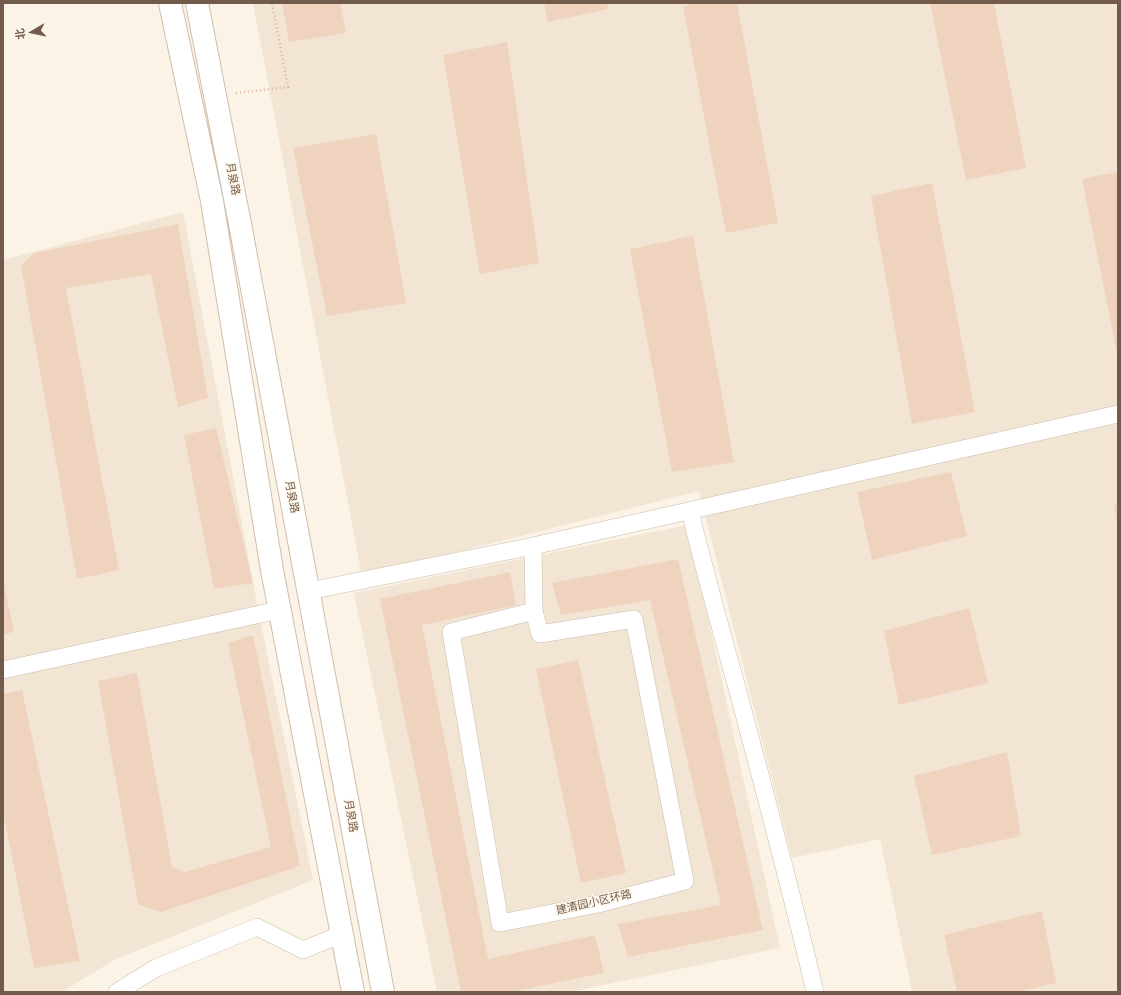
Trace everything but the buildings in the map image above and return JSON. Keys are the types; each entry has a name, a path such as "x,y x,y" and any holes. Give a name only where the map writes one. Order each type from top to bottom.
{"main road":[{"path":"170,3 212,201 270,563 353,992"},
{"name":"月泉路","path":"197,3 240,224 383,992"}],"street":[{"path":"309,591 533,546 1118,414"},
{"path":"690,511 815,992"},
{"name":"建清园小区环路","path":"533,546 534,611 540,634 634,620 685,881 598,904 500,923 450,632 534,611"},
{"path":"3,670 279,610"},
{"path":"117,992 156,968 257,927 303,950 342,934"}],"path":[{"path":"215,95 288,87 272,3"}],"shaded area":[{"path":"253,3 1118,3 1118,992 912,992 880,839 792,858 699,491 362,576"},
{"path":"183,212 259,614 313,880 114,960 62,992 3,992 3,260"},
{"path":"688,525 780,948 570,992 437,992 354,593"}]}
